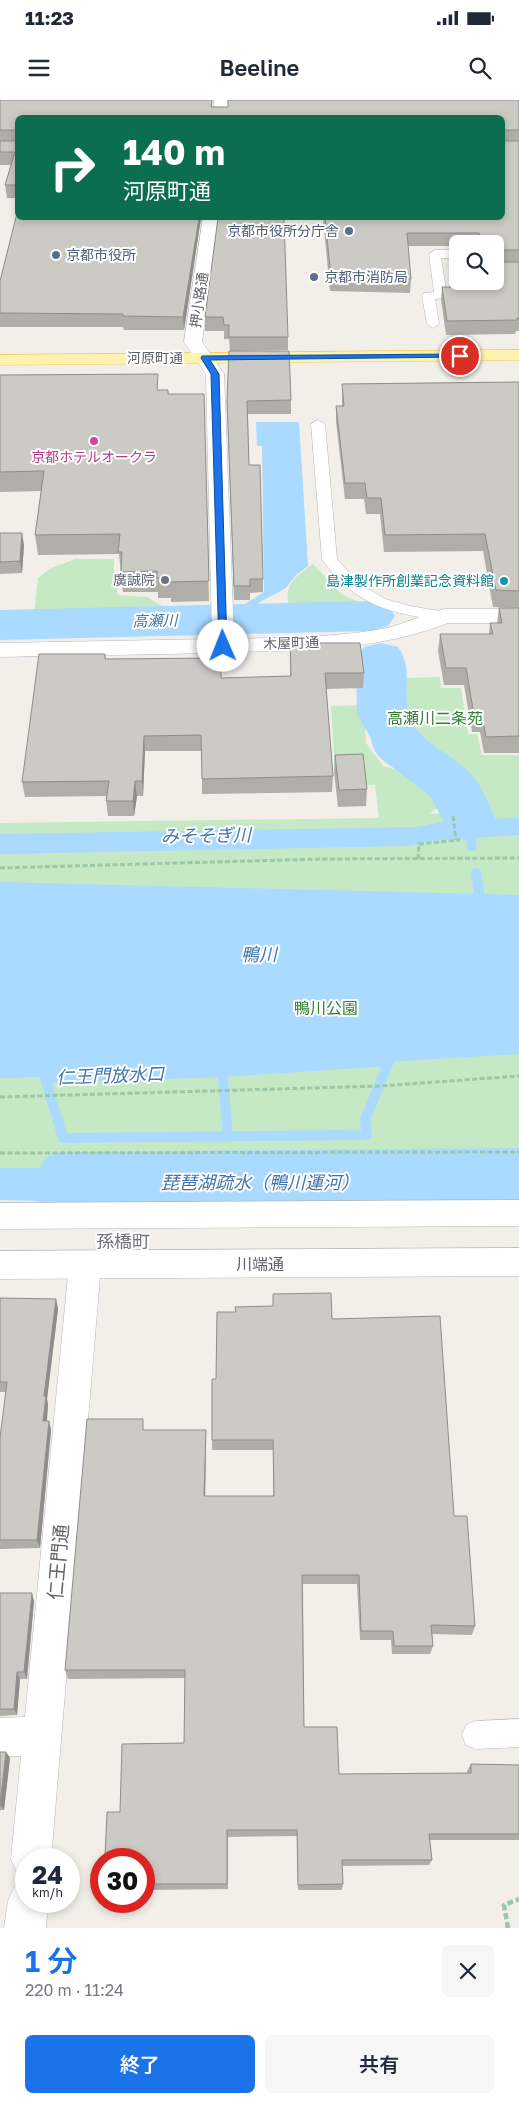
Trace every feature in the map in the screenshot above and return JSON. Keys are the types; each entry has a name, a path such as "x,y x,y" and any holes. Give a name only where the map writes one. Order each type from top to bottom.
{"main road":[{"name":"河原町通","path":"0,360 519,355"}],"street":[{"path":"220,115 221,100"},
{"name":"押小路通","path":"210,220 193,342 215,374 222,629"},
{"name":"木屋町通","path":"0,650 222,629 339,642 405,631 428,624 445,616 519,616"},
{"path":"0,1216 519,1213"},
{"name":"川端通","path":"0,1266 519,1262"},
{"name":"仁王門通","path":"33,1848 84,1265"},
{"path":"0,1737 42,1736"},
{"path":"25,1928 27,1913"}],"lane":[{"path":"434,324 428,296 441,295 435,254 449,254"},
{"path":"318,424 330,559 341,577 360,592 386,605 445,616"},
{"path":"476,1735 519,1733"}],"path":[{"path":"418,859 419,844 457,840 453,817"},
{"path":"0,868 320,859 519,858"},
{"path":"0,1097 380,1086 519,1076"},
{"path":"0,1153 519,1152"},
{"path":"508,1928 504,1905 519,1898"}],"green space":[{"path":"75,559 114,559 114,576 118,595 147,597 164,607 160,614 34,616 38,578 49,569"},
{"path":"313,564 341,594 363,604 289,605 288,591 290,586 297,576"},
{"name":"鴨川公園","path":"440,677 441,688 461,688 468,734 477,734 482,755 519,755 519,1196 0,1197 0,823 379,818 375,785 336,785 331,706 366,705 365,687 379,686 378,712 365,719 366,743 383,766 410,774 430,776 446,788 458,809 435,809 430,814 477,810 469,808 460,789 439,772 442,765 429,750 405,733 388,715 388,683 408,678"}],"water":[{"path":"256,422 299,422 308,566 296,575 286,588 251,608 237,609 264,592 262,446 257,446"},
{"path":"383,714 401,735 426,752 437,765 432,773 396,768 388,764 376,752 371,741 370,720 374,716"},
{"name":"みそそぎ川","path":"476,812 481,819 519,818 519,835 439,840 407,846 0,854 0,834 416,827 453,820 456,815"},
{"name":"鴨川","path":"0,882 519,895 519,1054 223,1072 0,1078"}],"building":[{"path":"0,100 212,100 211,107 228,107 228,100 519,100 519,130 505,130 505,115 15,115 15,130 0,130"},
{"path":"0,141 15,141 15,152 0,152"},
{"path":"505,141 519,141 519,250 504,250 504,235 407,233 411,279 331,277 325,220 505,220"},
{"path":"15,152 15,185 5,185"},
{"path":"15,220 199,220 183,317 123,316 123,314 0,313 0,281"},
{"path":"218,220 284,220 288,337 229,337 229,325 224,325 223,317 205,317"},
{"path":"504,262 519,262 519,318 517,320 447,321 442,287 449,287 449,290 504,290"},
{"path":"229,351 289,351 291,400 247,401 249,465 260,465 263,579 250,579 250,586 234,586 227,400"},
{"path":"158,374 157,390 168,390 168,394 204,394 209,581 170,582 170,578 157,578 157,571 121,572 122,552 118,552 120,534 35,535 44,471 0,472 0,375"},
{"path":"519,382 519,591 496,590 485,534 385,535 381,498 367,498 365,483 345,483 336,406 344,406 342,384"},
{"path":"0,533 22,533 20,561 0,562"},
{"path":"499,608 519,608 519,736 486,737 482,715 474,715 466,668 446,668 440,634 493,634 490,623 502,623"},
{"path":"290,643 360,643 364,673 325,673 333,776 202,779 201,735 144,736 142,781 135,781 133,801 106,801 109,781 22,782 39,654 105,654 105,659 221,658 221,678 291,676"},
{"path":"363,754 367,789 339,790 335,755"},
{"path":"331,1293 332,1319 440,1316 454,1516 467,1516 475,1626 431,1625 433,1646 394,1646 393,1631 361,1631 359,1575 302,1575 304,1727 337,1727 339,1774 471,1773 471,1764 519,1765 519,1834 429,1834 432,1860 342,1860 343,1884 298,1885 297,1830 227,1830 227,1884 155,1884 155,1848 105,1848 107,1812 120,1812 122,1744 184,1743 185,1670 65,1670 87,1419 143,1419 143,1430 206,1430 204,1496 274,1496 273,1440 212,1440 212,1379 216,1379 217,1312 236,1312 235,1307 273,1306 273,1294"},
{"path":"0,1298 56,1299 44,1396 46,1396 43,1421 49,1421 37,1540 0,1540 0,1438 7,1382 0,1382"},
{"path":"0,1593 32,1593 24,1672 17,1672 14,1709 0,1709"},
{"path":"0,1752 6,1752 0,1805"}],"waterway":[{"name":"高瀬川","path":"0,625 371,616"},
{"name":"高瀬川","path":"381,658 383,714 402,748 451,785 470,822"},
{"path":"471,839 472,846"},
{"path":"476,873 481,906"},
{"name":"仁王門放水口","path":"223,1072 389,1061 365,1120 367,1135 228,1136"},
{"name":"仁王門放水口","path":"222,1065 223,1072"},
{"name":"仁王門放水口","path":"223,1072 228,1136"},
{"name":"仁王門放水口","path":"223,1072 45,1078 63,1138 228,1136"},
{"name":"仁王門放水口","path":"369,1157 371,1165 231,1166 65,1168 65,1159 369,1157"},
{"name":"仁王門放水口","path":"230,1161 231,1166"},
{"name":"仁王門放水口","path":"58,1185 59,1168 519,1164"},
{"name":"仁王門放水口","path":"231,1166 232,1182"},
{"name":"琵琶湖疏水（鴨川運河）","path":"0,1184 58,1185"},
{"name":"琵琶湖疏水（鴨川運河）","path":"58,1185 81,1185"},
{"path":"58,1185 57,1198 519,1196"}],"place":[{"name":"京都市役所分庁舎","path":"349,231"},
{"name":"京都市役所","path":"56,255"},
{"name":"京都市消防局","path":"314,277"},
{"name":"京都ホテルオークラ","path":"94,441"},
{"name":"廣誠院","path":"165,580"},
{"name":"島津製作所創業記念資料館","path":"504,581"}],"district":[{"name":"孫橋町","path":"123,1242"}],"route":[{"path":"223,646 215,374 204,358 460,356"}],"park label":[{"name":"高瀬川二条苑","path":"435,718"}]}
